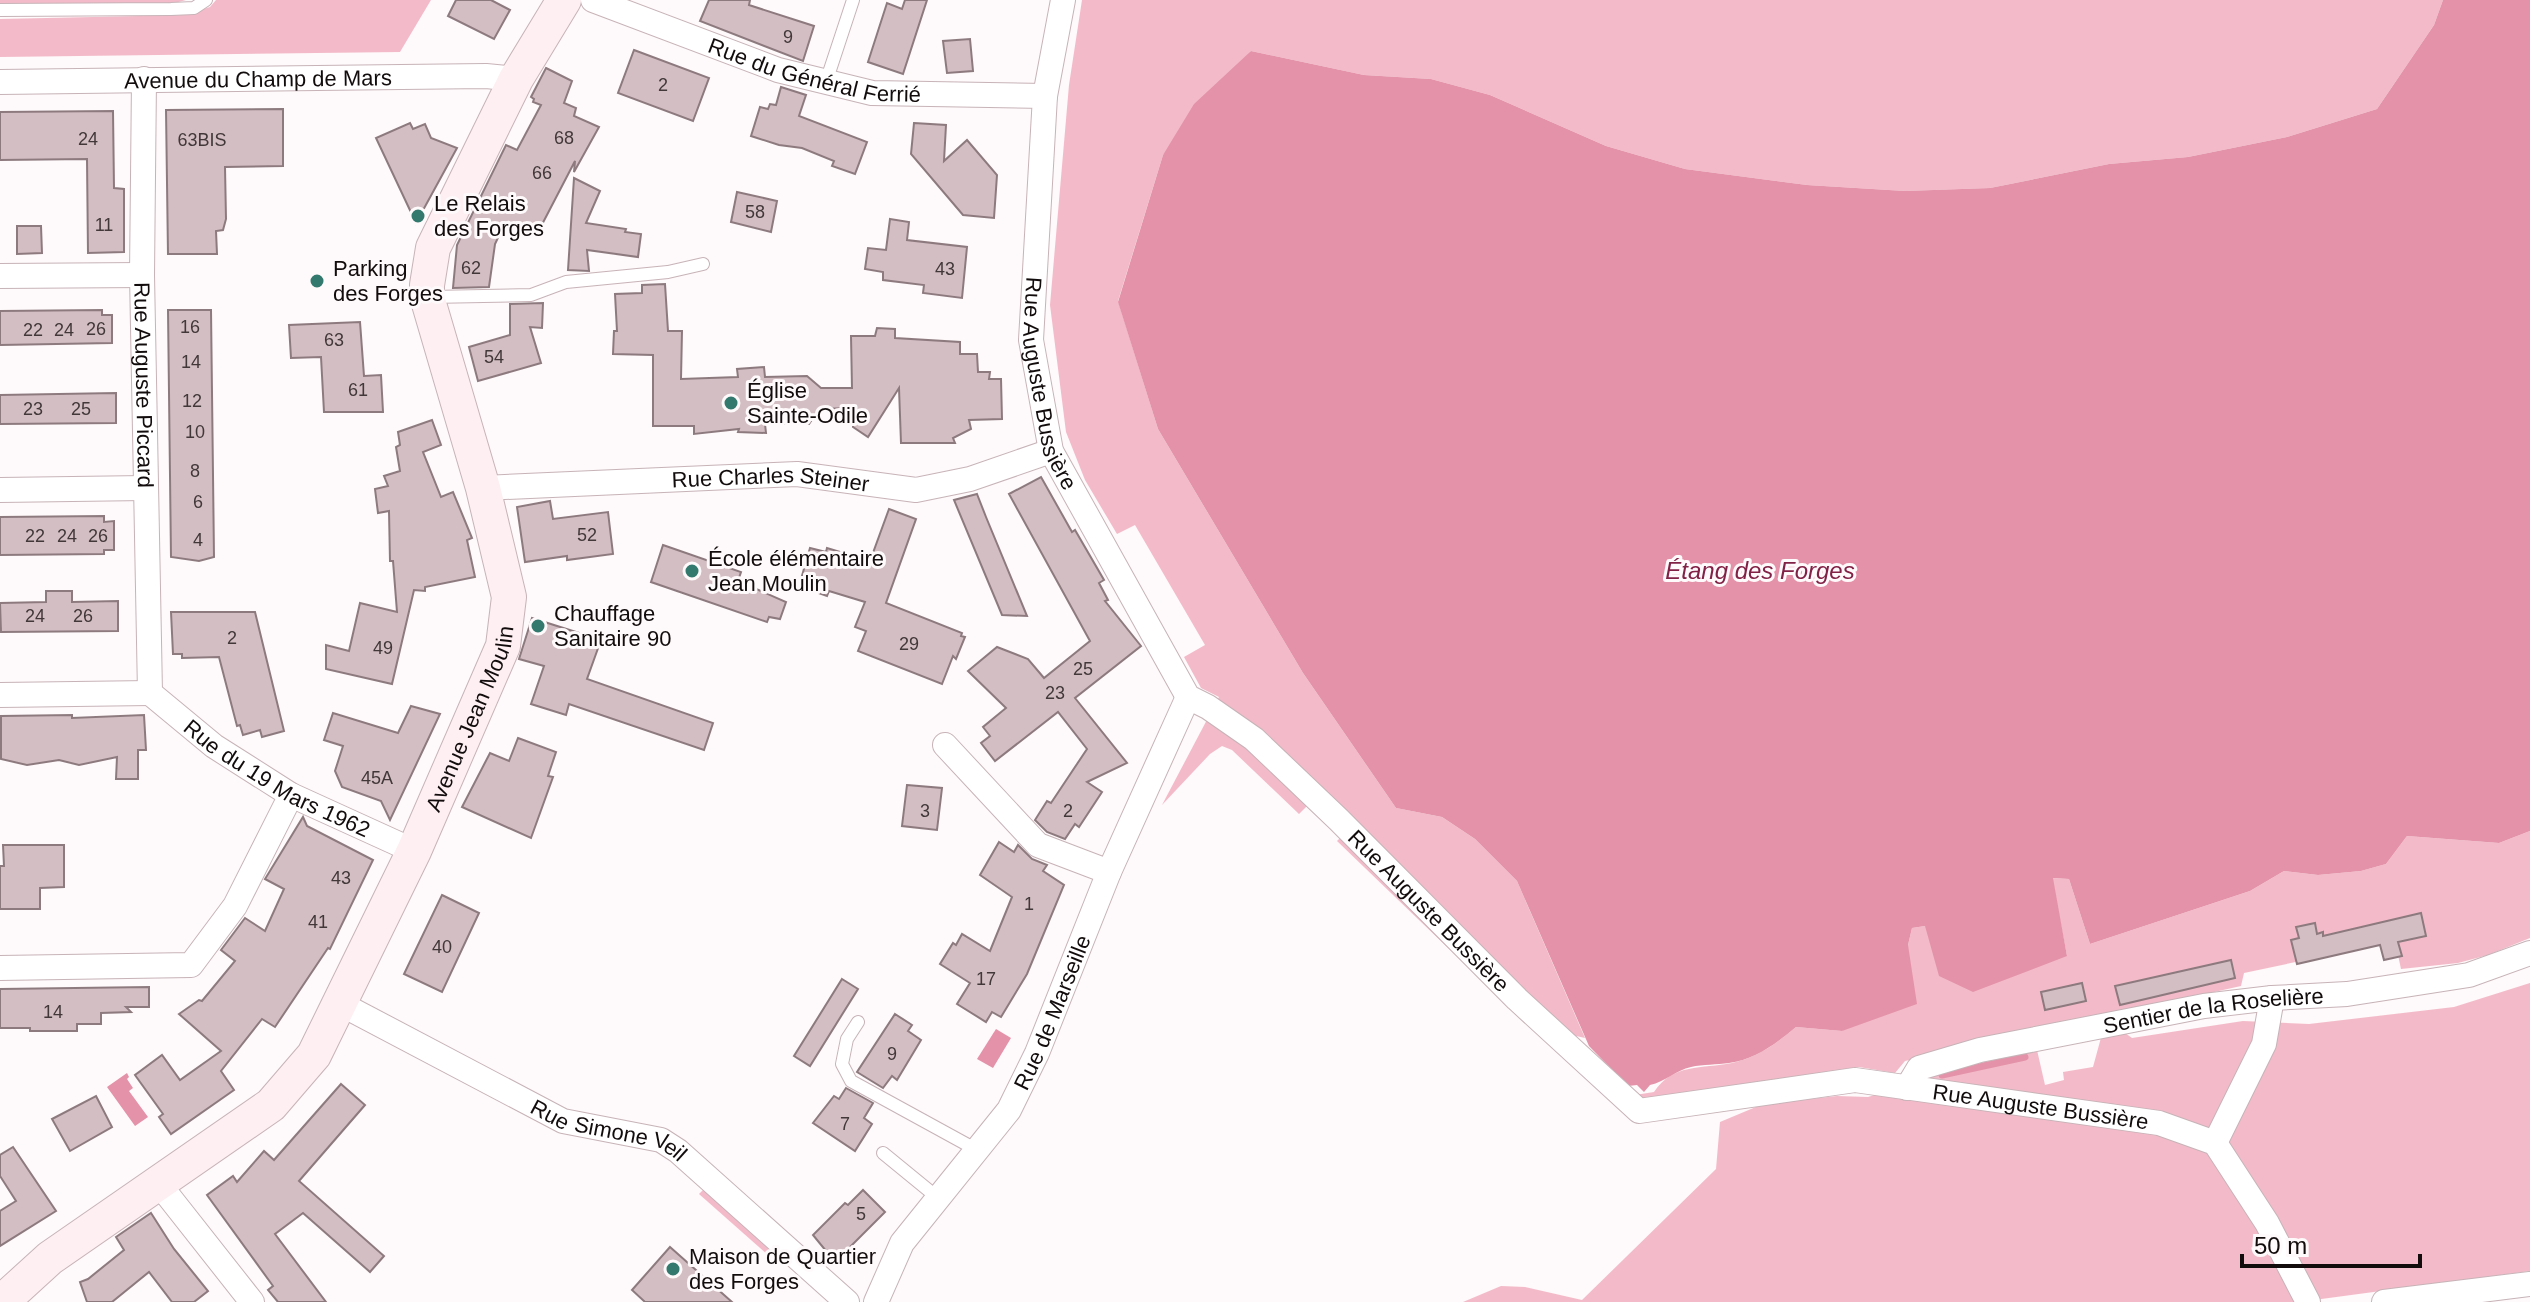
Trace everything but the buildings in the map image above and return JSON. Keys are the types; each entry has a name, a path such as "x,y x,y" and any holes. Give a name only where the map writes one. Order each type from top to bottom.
{"main road":[{"name":"Avenue Jean Moulin","path":"3,1298 50,1258 271,1105 314,1055 414,851 503,646 509,597 483,488 427,297 427,285 433,248 516,79 564,0"}],"street":[{"name":"Rue du Général Ferrié","path":"593,0 778,70 872,93 1045,96"},
{"name":"Rue Auguste Bussière","path":"1063,0 1045,96 1031,340 1051,451 1188,697 1254,739 1517,999 1639,1111 1855,1080 2159,1123 2215,1143"},
{"name":"Avenue du Champ de Mars","path":"0,82 486,76 516,79"},
{"name":"Rue Auguste Piccard","path":"144,79 142,275 150,693"},
{"path":"0,276 142,275"},
{"name":"Rue Charles Steiner","path":"483,488 797,474 916,490 970,479 1051,451"},
{"path":"0,490 145,488"},
{"path":"0,695 150,693"},
{"name":"Rue du 19 Mars 1962","path":"150,693 214,746 291,795 414,851"},
{"name":"Rue de Marseille","path":"876,1302 902,1243 1009,1110 1037,1053 1109,872 1188,697"},
{"path":"945,745 1038,845 1109,872"},
{"path":"0,968 191,965 235,906 291,795"},
{"name":"Sentier de la Roselière","path":"1907,1088 1919,1068 1980,1050 2204,1006 2347,994 2469,975 2530,953"},
{"path":"2272,998 2264,1044 2215,1143 2267,1223 2308,1302"},
{"name":"Rue Simone Veil","path":"339,1003 563,1121 661,1140 678,1151 847,1302"},
{"path":"159,1184 252,1302"},
{"path":"2384,1302 2530,1284"}],"lane":[{"path":"0,10 194,8 206,0"},
{"path":"826,82 853,0"},
{"path":"427,297 531,295 566,282 668,272 703,264"},
{"path":"858,1022 847,1039 842,1064 851,1081 977,1150"},
{"path":"883,1153 938,1198"}],"shaded area":[{"path":"0,0 186,0 171,4 0,3"},
{"path":"216,0 431,0 400,52 0,57 0,19 185,15 210,7"},
{"path":"1082,0 2443,0 2434,25 2377,109 2287,137 2188,157 2109,164 1990,188 1905,191 1807,185 1685,169 1606,146 1490,95 1431,79 1364,75 1251,51 1163,155 1118,301 1158,429 1303,673 1396,808 1442,817 1475,839 1517,881 1585,1038 1528,1025 1337,841 1341,837 1308,805 1299,814 1232,750 1222,746 1210,754 1162,805 1219,697 1201,688 1184,657 1205,645 1135,525 1117,534 1085,480 1066,432 1050,305 1069,85"},
{"path":"2530,831 2530,938 2488,955 2458,963 2401,969 2398,955 2385,943 2244,973 2241,986 1905,1061 1895,1073 1859,1067 1638,1101 1635,1095 1654,1092 1670,1076 1679,1072 1750,1058 1796,1027 1842,1031 1908,945 1912,928 1925,926 2067,956 2052,878 2069,879 2090,944 2250,891 2284,871 2318,875 2361,871 2386,864 2407,836 2499,843"},
{"path":"2530,983 2530,1271 2299,1302 1463,1302 1501,1286 1525,1287 1582,1300 1716,1169 1720,1122 1763,1104 1837,1096 1868,1097 1959,1068 2037,1050 2045,1085 2064,1080 2063,1072 2093,1067 2102,1034 2121,1030 2132,1038 2243,1021 2309,1024 2454,1007"},
{"path":"704,1189 782,1258 777,1263 699,1194"}],"water":[{"name":"Étang des Forges","path":"2443,0 2530,0 2530,831 2499,843 2407,836 2386,864 2361,871 2318,875 2284,871 2250,891 2090,944 2069,879 2053,878 2067,956 1973,992 1939,976 1925,926 1912,928 1908,945 1917,1004 1842,1031 1796,1027 1757,1055 1729,1063 1686,1069 1650,1085 1644,1092 1637,1085 1628,1086 1589,1046 1517,881 1475,839 1442,817 1396,808 1303,673 1158,429 1118,302 1163,155 1194,104 1251,51 1364,75 1431,79 1490,95 1606,146 1685,169 1807,185 1905,191 1990,188 2109,164 2188,157 2287,137 2377,109 2434,25"},
{"path":"996,1029 1011,1038 993,1068 977,1059"},
{"path":"127,1073 133,1088 129,1091 148,1117 135,1126 107,1087"}],"waterway":[{"path":"1942,1075 2025,1057"}],"place":[{"name":"Le Relais des Forges","path":"418,216"},
{"name":"Parking des Forges","path":"317,281"},
{"name":"Église Sainte-Odile","path":"731,403"},
{"name":"École élémentaire Jean Moulin","path":"692,571"},
{"name":"Chauffage Sanitaire 90","path":"538,626"},
{"name":"Maison de Quartier des Forges","path":"673,1269"}]}
